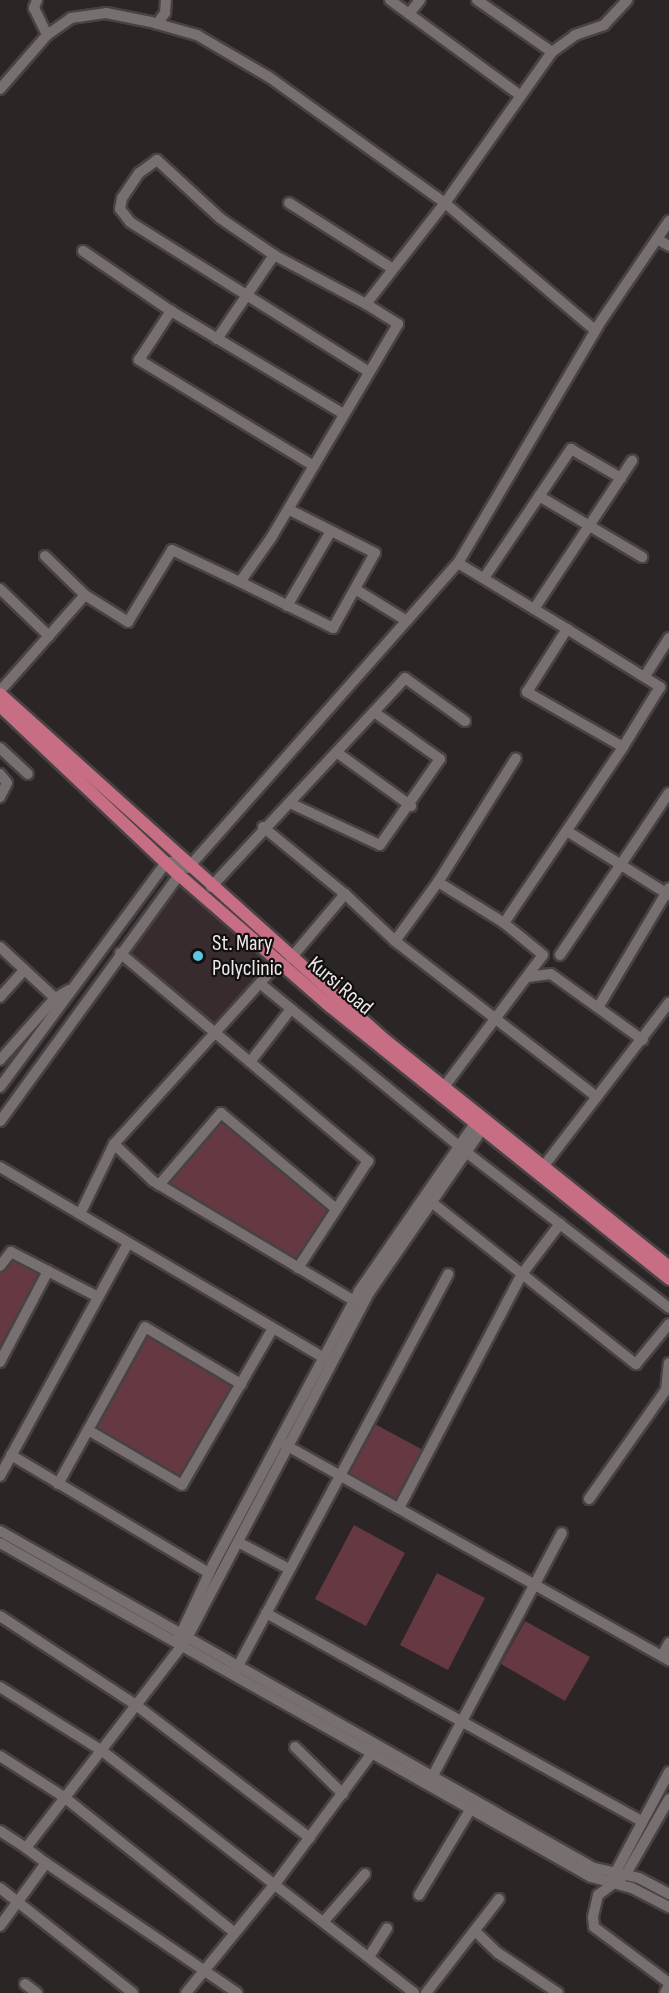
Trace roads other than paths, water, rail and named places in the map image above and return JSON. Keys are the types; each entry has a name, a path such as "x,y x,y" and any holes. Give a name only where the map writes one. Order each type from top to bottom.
{"main road":[{"name":"Kursi Road","path":"0,693 55,751 279,962 481,1123 669,1279"},
{"name":"Kursi Road","path":"0,706 55,751"},
{"name":"Kursi Road","path":"178,866 210,887 444,1087 481,1123 543,1167 669,1267"}],"street":[{"path":"37,0 34,8 47,34"},
{"path":"157,24 165,13 166,0"},
{"path":"390,0 521,96"},
{"path":"409,14 420,0"},
{"path":"477,0 552,52"},
{"path":"366,304 445,203 552,52 567,39 604,25 627,0"},
{"path":"0,89 47,34 71,18 106,13 197,35 269,77 445,203 595,330 669,221"},
{"path":"240,582 288,509 398,324 366,304 274,255 220,218 157,160 139,173 122,198 120,209 130,222 369,372"},
{"path":"290,203 393,269"},
{"path":"657,239 669,246"},
{"path":"83,251 171,311 344,414"},
{"path":"218,339 274,255"},
{"path":"171,311 140,360 314,466"},
{"path":"0,1087 76,985 178,866 407,621 458,563 598,325"},
{"path":"484,578 571,449 621,478"},
{"path":"534,609 632,461"},
{"path":"538,496 642,557"},
{"path":"45,556 85,595 128,622 172,550 333,628 375,554 288,509"},
{"path":"287,606 331,531"},
{"path":"458,563 660,687 623,747 504,923"},
{"path":"0,589 49,636"},
{"path":"355,589 407,621"},
{"path":"0,693 85,595"},
{"path":"567,629 527,692 623,747"},
{"path":"645,676 669,638"},
{"path":"210,887 263,827 292,804 339,754 405,678 465,721"},
{"path":"292,804 380,844 411,806 440,759 374,712"},
{"path":"0,748 28,774"},
{"path":"339,754 411,806"},
{"path":"395,941 438,882 516,758"},
{"path":"0,774 7,783 0,796"},
{"path":"560,956 669,793"},
{"path":"263,827 345,894 395,941 498,1017 597,1097"},
{"path":"567,831 668,892 598,1006"},
{"path":"0,1121 120,953 178,866"},
{"path":"438,882 504,923 543,955 444,1087"},
{"path":"291,958 345,894"},
{"path":"0,947 55,998"},
{"path":"120,953 368,1161 335,1208 298,1268"},
{"path":"80,1214 114,1144 262,985 279,962"},
{"path":"0,997 24,969"},
{"path":"527,977 551,974 643,1040"},
{"path":"0,1060 55,998 76,985"},
{"path":"262,985 463,1150 669,1308"},
{"path":"543,1167 643,1040 669,1003"},
{"path":"250,1062 291,1009"},
{"path":"159,1185 221,1113 335,1208"},
{"path":"181,1640 209,1573 284,1443 328,1360 369,1293 481,1123"},
{"path":"114,1144 159,1185 354,1301"},
{"path":"328,1360 354,1301 393,1237 463,1150"},
{"path":"0,1167 328,1360"},
{"path":"430,1201 636,1364 669,1324"},
{"path":"399,1508 522,1274 560,1224"},
{"path":"0,1476 129,1243"},
{"path":"0,1266 11,1252 98,1297"},
{"path":"0,1362 48,1271"},
{"path":"237,1668 448,1274"},
{"path":"58,1484 145,1327 241,1384"},
{"path":"88,1430 182,1485 273,1328"},
{"path":"589,1499 666,1390 669,1363"},
{"path":"284,1443 665,1658 669,1643"},
{"path":"26,1848 136,1705 181,1640 238,1542 284,1443"},
{"path":"11,1455 209,1573"},
{"path":"0,1531 181,1640 373,1750 669,1907"},
{"path":"429,1781 562,1533"},
{"path":"238,1542 290,1569"},
{"path":"0,1543 237,1668 373,1750"},
{"path":"266,1613 642,1821"},
{"path":"0,1616 136,1705 310,1838"},
{"path":"0,1687 100,1750 325,1920 414,1993"},
{"path":"296,1747 343,1794"},
{"path":"186,1993 275,1884 373,1750"},
{"path":"0,1755 64,1797 236,1933"},
{"path":"664,1993 669,1984 594,1927 598,1895 613,1877 669,1772"},
{"path":"429,1781 470,1810 591,1877 626,1875 669,1894"},
{"path":"626,1875 669,1799"},
{"path":"419,1895 470,1810"},
{"path":"0,1831 203,1972 237,1993"},
{"path":"0,1926 45,1863"},
{"path":"325,1920 365,1874"},
{"path":"0,1888 133,1993"},
{"path":"426,1993 499,1899"},
{"path":"369,1958 387,1928"},
{"path":"475,1930 498,1953 558,1993"},
{"path":"25,1984 37,1993"}],"place":[{"name":"St. Mary Polyclinic","path":"198,956"}]}
